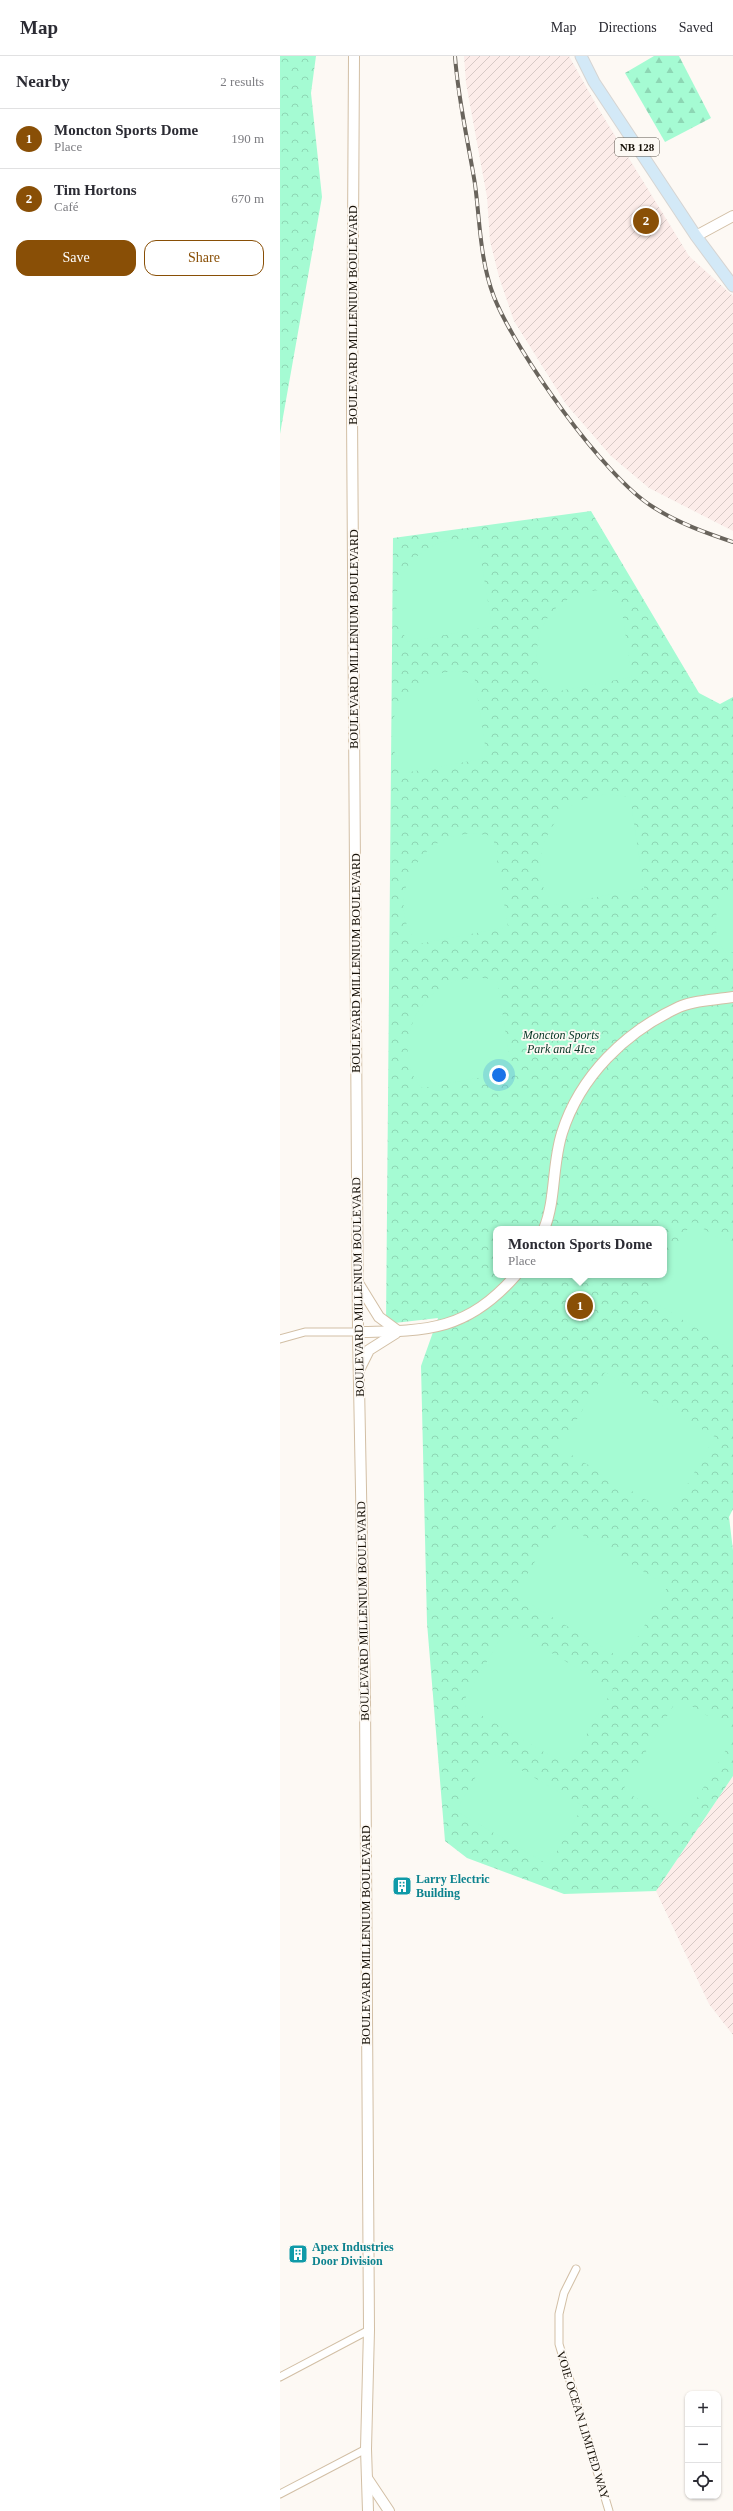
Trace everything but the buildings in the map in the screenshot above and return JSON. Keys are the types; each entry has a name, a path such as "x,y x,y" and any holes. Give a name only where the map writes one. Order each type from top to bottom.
{"main road":[{"name":"BOULEVARD MILLENIUM BOULEVARD","path":"354,56 352,420 358,1370 365,1707 369,2330 366,2449 368,2511"},
{"name":"NB 128","path":"581,56 594,82 696,236 733,286"},
{"path":"696,236 733,216"},
{"path":"545,1226 562,1133 576,1099 602,1061 633,1034 680,1006 733,997"},
{"path":"358,1332 417,1331 446,1325 474,1314 499,1295 513,1278"},
{"path":"358,1281 380,1317 398,1331"},
{"path":"358,1370 369,1350 398,1331"},
{"path":"367,2478 389,2511"}],"street":[{"path":"280,1339 305,1332 358,1332"},
{"name":"VOIE OCEAN LIMITED WAY","path":"576,2270 564,2293 560,2314 559,2344 609,2511"},
{"path":"280,2377 369,2330"},
{"path":"280,2494 366,2449"}],"shaded area":[{"path":"464,56 569,56 598,108 689,256 733,296 733,531 649,488 611,456 566,404 514,321 499,277 490,241 487,197 466,83"},
{"path":"733,1776 733,2035 709,2004 656,1891"}],"green space":[{"path":"280,56 316,56 311,93 322,197 280,434"},
{"path":"654,56 679,56 711,118 665,142 625,73"},
{"name":"Moncton Sports Park and 4Ice","path":"591,511 699,693 720,704 733,697 733,1509 729,1517 733,1550 733,1776 656,1891 564,1894 467,1858 445,1841 427,1623 421,1366 438,1318 386,1324 393,538"},
{"path":"459,539 478,542 492,626 408,642 401,628 397,613 396,599 398,586 404,573 412,561 423,552 437,544"},
{"path":"599,590 619,593 632,677 549,693 542,679 538,665 537,650 539,636 544,623 564,602 578,594"},
{"path":"454,671 474,674 487,758 404,773 397,759 393,745 392,731 394,717 399,704 419,683 433,675"},
{"path":"609,794 630,797 644,888 555,905 544,889 541,876 540,862 548,835 564,812 575,804 590,797"},
{"path":"472,833 493,836 508,927 418,944 409,930 404,915 406,887 411,874 427,851 438,843 453,836"},
{"path":"733,883 733,952 725,953 717,935 715,926 716,917 721,900"},
{"path":"476,977 497,980 512,1072 422,1088 413,1075 408,1059 410,1031 415,1018 431,995 442,987 455,981"},
{"path":"692,1222 733,1247 733,1351 646,1297 657,1278 667,1278 667,1263"},
{"path":"605,1372 715,1437 670,1514 560,1448"},
{"path":"559,1521 668,1586 624,1660 515,1595"},
{"path":"507,1627 613,1689 568,1766 462,1704"},
{"path":"678,1698 733,1731 733,1738 681,1825 623,1790"},
{"path":"490,1752 583,1806 549,1865 456,1811"}],"railway":[{"path":"455,56 456,72 475,184 481,241 486,270 494,297 505,321 521,349 541,380 587,442 633,492 653,507 672,518 733,542"}],"place":[{"name":"Tim Hortons","path":"646,221"},
{"name":"Moncton Sports Dome","path":"580,1306"},
{"name":"Larry Electric Building","path":"402,1886"},
{"name":"Apex Industries Door Division","path":"298,2254"}]}
